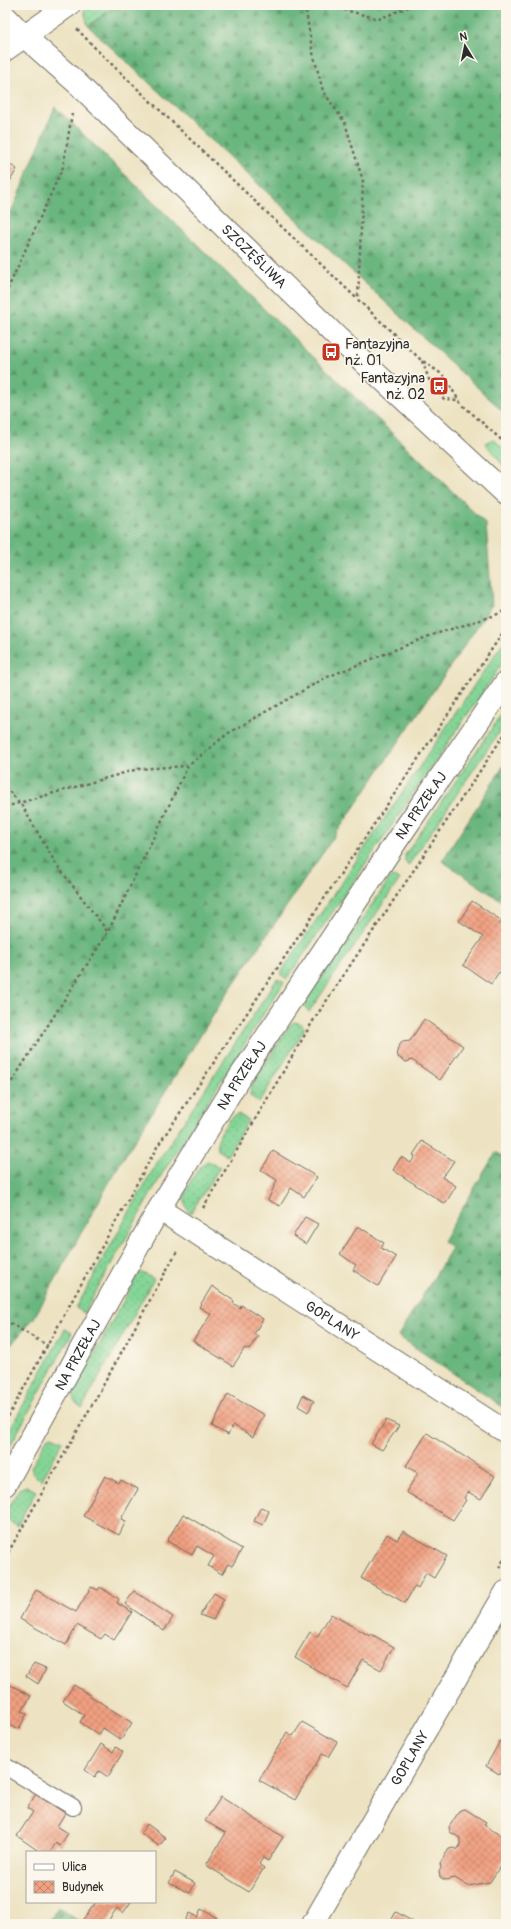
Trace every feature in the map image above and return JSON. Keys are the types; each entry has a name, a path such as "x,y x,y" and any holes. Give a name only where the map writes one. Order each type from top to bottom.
{"street":[{"path":"5,50 25,37 71,15"},
{"name":"SZCZĘŚLIWA","path":"5,16 25,37 78,84 340,340 506,494"},
{"name":"NA PRZEŁAJ","path":"5,1485 159,1209 241,1075 397,840 506,682"},
{"name":"GOPLANY","path":"159,1209 506,1432"},
{"name":"GOPLANY","path":"313,1924 506,1592"}],"lane":[{"path":"5,1766 73,1807"}],"path":[{"path":"305,5 312,49 323,90 345,122 363,181 358,298"},
{"path":"326,5 379,19 412,5"},
{"path":"71,15 105,58 358,298 420,359 443,374 460,402 506,444"},
{"path":"5,295 63,167 78,84"},
{"path":"420,359 430,382 444,399 457,400 460,402"},
{"path":"5,1092 108,932 188,766 227,734 324,678 429,636 493,616 506,610"},
{"path":"200,1212 314,1021 506,732"},
{"path":"5,807 21,804 138,769 188,766"},
{"path":"5,787 21,804 56,864 108,932"},
{"path":"5,1558 100,1391 177,1251"},
{"path":"5,1320 48,1346"}],"green space":[{"path":"89,5 117,5 88,26 84,10"},
{"path":"117,5 506,5 506,414 88,26"},
{"path":"55,107 486,524 492,605 226,995 119,1165 34,1318 5,1352 5,227"},
{"path":"494,439 506,452 506,469 485,443"},
{"path":"506,638 506,658 287,979 280,974"},
{"path":"506,708 506,722 408,866 405,861 405,855"},
{"path":"506,762 506,904 442,861"},
{"path":"391,877 400,879 309,1012 306,1008 305,1002"},
{"path":"277,979 284,982 162,1174 84,1313 76,1308 155,1166"},
{"path":"294,1022 299,1023 305,1028 259,1103 250,1095 251,1086 290,1025"},
{"path":"238,1114 248,1120 227,1156 217,1149 218,1140 220,1134 230,1119"},
{"path":"496,1152 506,1158 506,1409 398,1336 452,1248 443,1241"},
{"path":"208,1161 220,1167 190,1214 185,1203 186,1192 197,1171"},
{"path":"140,1273 154,1279 82,1408 74,1401 73,1393"},
{"path":"65,1329 72,1333 5,1455 5,1438"},
{"path":"52,1436 63,1441 42,1480 34,1475 31,1468 47,1438"},
{"path":"26,1486 36,1491 17,1526 9,1521 6,1513 19,1489"},
{"path":"58,1907 83,1924 48,1924"}],"building":[{"path":"5,162 17,169 9,183 5,180"},
{"path":"472,901 502,921 499,925 506,930 506,972 504,975 499,972 491,984 463,965 483,937 459,921"},
{"path":"424,1019 463,1046 440,1080 412,1060 406,1062 398,1057 397,1049 402,1042 410,1041"},
{"path":"422,1141 454,1161 442,1177 456,1186 445,1204 393,1170 401,1157 411,1163 415,1156 413,1155"},
{"path":"273,1151 317,1177 304,1197 291,1188 280,1206 268,1200 277,1180 261,1170"},
{"path":"305,1217 318,1224 306,1244 293,1236"},
{"path":"358,1226 384,1243 381,1248 396,1257 378,1286 353,1270 356,1265 340,1254"},
{"path":"212,1286 234,1301 233,1303 240,1308 241,1305 263,1319 254,1334 258,1336 249,1350 245,1348 233,1366 193,1341 211,1314 199,1307"},
{"path":"228,1394 264,1415 253,1437 233,1425 228,1435 212,1426"},
{"path":"303,1395 314,1401 308,1412 298,1406"},
{"path":"386,1420 399,1426 382,1450 371,1444"},
{"path":"427,1433 495,1476 481,1499 468,1492 464,1498 466,1500 453,1520 406,1492 418,1473 406,1466"},
{"path":"105,1476 119,1483 121,1480 138,1489 121,1519 126,1521 119,1535 83,1516"},
{"path":"261,1507 269,1511 263,1525 254,1521"},
{"path":"183,1514 242,1549 232,1566 228,1564 222,1574 208,1566 214,1556 197,1546 192,1555 167,1541"},
{"path":"403,1531 447,1556 434,1578 426,1573 418,1588 415,1586 405,1603 361,1578 387,1534 397,1540"},
{"path":"91,1587 98,1590 100,1587 119,1599 117,1603 132,1612 114,1640 105,1634 101,1639 77,1625 66,1645 20,1619 36,1590 76,1612"},
{"path":"134,1591 173,1617 164,1631 125,1604"},
{"path":"214,1593 224,1599 213,1620 200,1615"},
{"path":"331,1614 370,1636 371,1634 394,1647 381,1670 363,1660 347,1688 295,1657 310,1632 317,1637"},
{"path":"34,1664 46,1669 38,1684 26,1676"},
{"path":"5,1682 31,1696 22,1711 27,1714 18,1730 5,1723"},
{"path":"74,1685 132,1723 121,1740 103,1728 99,1735 80,1722 84,1715 63,1701"},
{"path":"302,1722 337,1742 328,1757 322,1754 295,1800 259,1780 287,1732 293,1736"},
{"path":"506,1740 506,1775 501,1772 499,1774 486,1766 500,1741 504,1743"},
{"path":"101,1744 113,1752 116,1747 123,1752 108,1777 99,1771 95,1777 85,1770"},
{"path":"36,1794 65,1813 57,1826 68,1833 60,1846 56,1843 51,1851 39,1851 17,1836 33,1812 27,1808"},
{"path":"221,1797 283,1837 268,1861 263,1858 259,1864 264,1868 249,1892 206,1865 226,1833 205,1821"},
{"path":"465,1809 486,1822 484,1825 506,1839 506,1859 490,1882 468,1886 455,1878 445,1880 440,1877 440,1863 449,1849 454,1848 457,1850 460,1845 460,1838 450,1832 449,1827 460,1810"},
{"path":"147,1824 166,1838 159,1846 141,1833"},
{"path":"175,1872 195,1883 190,1893 169,1883"},
{"path":"95,1903 130,1903 123,1913 117,1908 106,1924 84,1924 81,1922"},
{"path":"201,1909 217,1918 214,1924 183,1924 189,1913 197,1917"},
{"path":"396,1912 417,1924 389,1924"}],"place":[{"name":"Fantazyjna nż. 01","path":"331,352"},
{"name":"Fantazyjna nż. 02","path":"439,386"}]}
